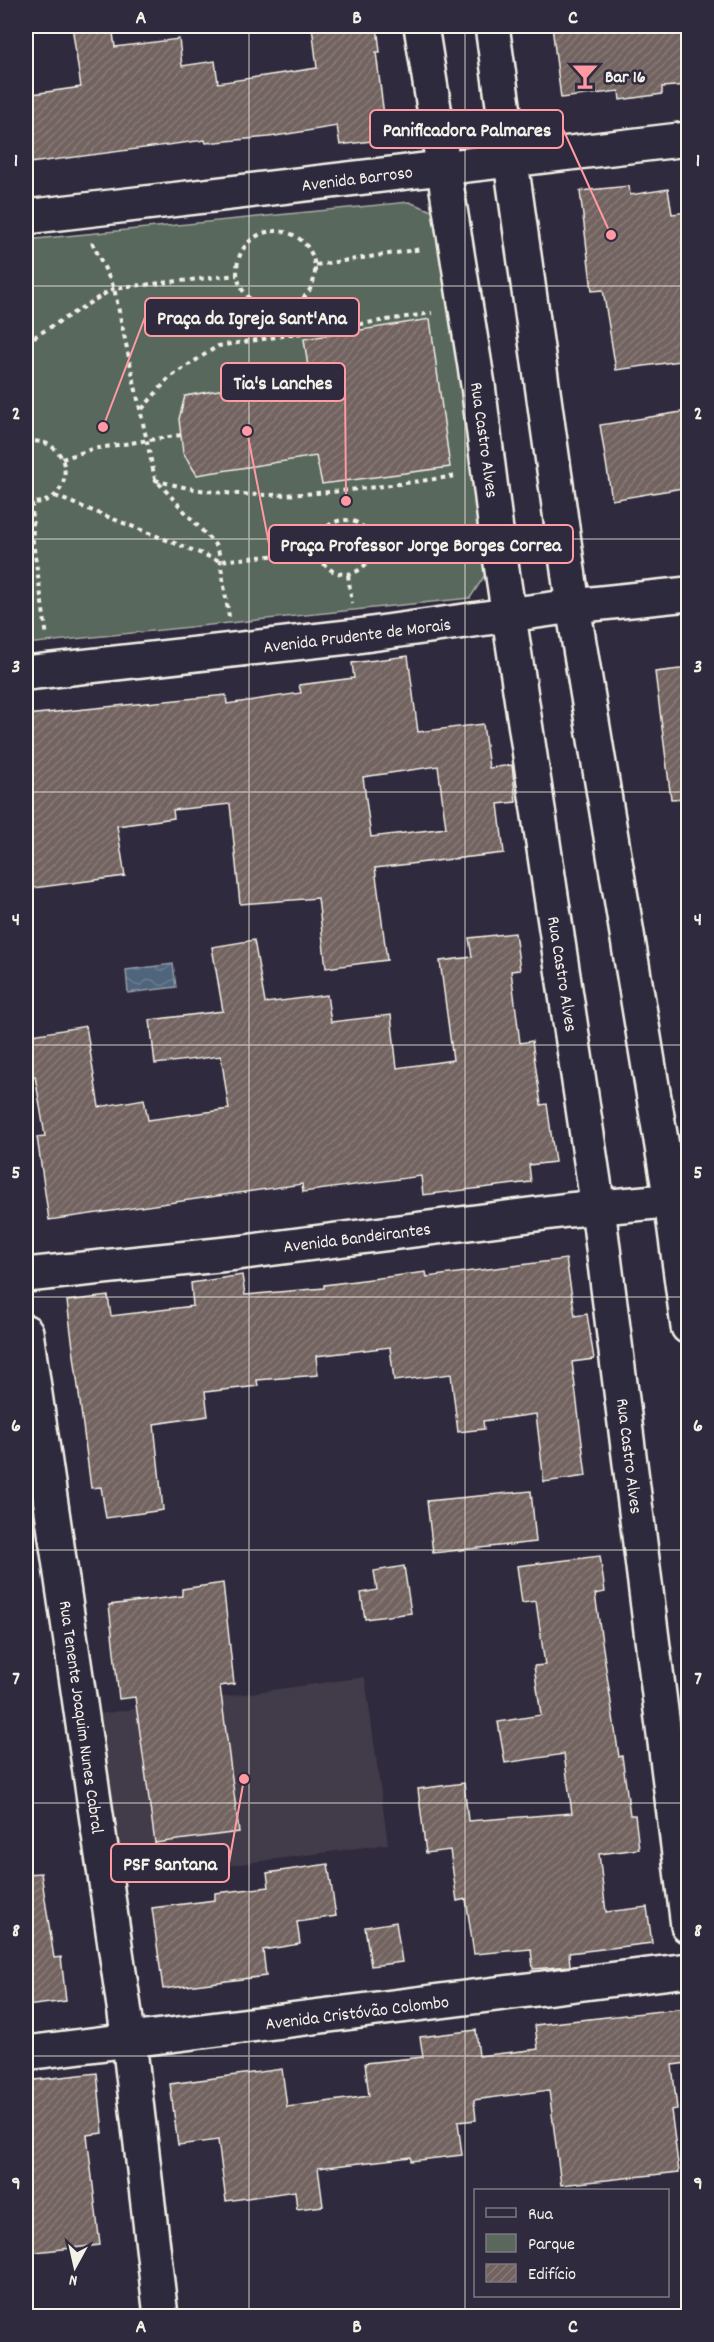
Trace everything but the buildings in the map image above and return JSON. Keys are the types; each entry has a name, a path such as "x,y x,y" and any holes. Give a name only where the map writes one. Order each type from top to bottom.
{"street":[{"name":"Rua Castro Alves","path":"422,26 491,473 496,530 598,1208 688,1926"},
{"path":"492,26 573,606 680,1200 688,1327"},
{"name":"Avenida Barroso","path":"26,217 688,139"},
{"name":"Avenida Prudente de Morais","path":"26,674 235,650 573,606 688,594"},
{"name":"Avenida Bandeirantes","path":"26,1275 237,1253 680,1200"},
{"name":"Rua Tenente Joaquim Nunes Cabral","path":"26,1332 129,2041 161,2316"},
{"name":"Avenida Cristóvão Colombo","path":"26,2053 688,1970"}],"path":[{"path":"78,211 114,288 155,479 218,548 235,650"},
{"path":"280,230 293,234 312,253 316,265 315,279 301,301 290,307 276,309 264,308 252,302 243,292 237,275 239,256 245,245 267,231 280,230"},
{"path":"316,265 394,252"},
{"path":"26,342 114,288 237,275"},
{"path":"141,410 170,377 218,346 465,307"},
{"path":"62,459 92,449 181,435"},
{"path":"26,442 48,444 62,459 65,479 55,496 46,501 26,502"},
{"path":"155,479 192,490 273,496 321,494 491,473"},
{"path":"55,496 220,561 318,551"},
{"path":"32,503 33,542 46,630"},
{"path":"338,521 356,522 363,527 371,539 373,551 370,560 357,573 348,575 330,570 324,565 318,551 319,539 323,531 338,521"},
{"path":"371,539 446,532"}],"shaded area":[{"path":"365,1677 388,1844 122,1880 99,1714"}],"green space":[{"path":"409,202 440,214 487,572 470,598 26,644 26,240"}],"water":[{"path":"173,964 176,987 128,993 126,970"}],"place":[{"name":"Bar 16","path":"585,76"},
{"name":"Panificadora Palmares","path":"611,235"},
{"name":"Praça da Igreja Sant'Ana","path":"103,427"},
{"name":"Praça Professor Jorge Borges Correa","path":"247,431"},
{"name":"Tia's Lanches","path":"346,501"},
{"name":"PSF Santana","path":"244,1779"}]}
